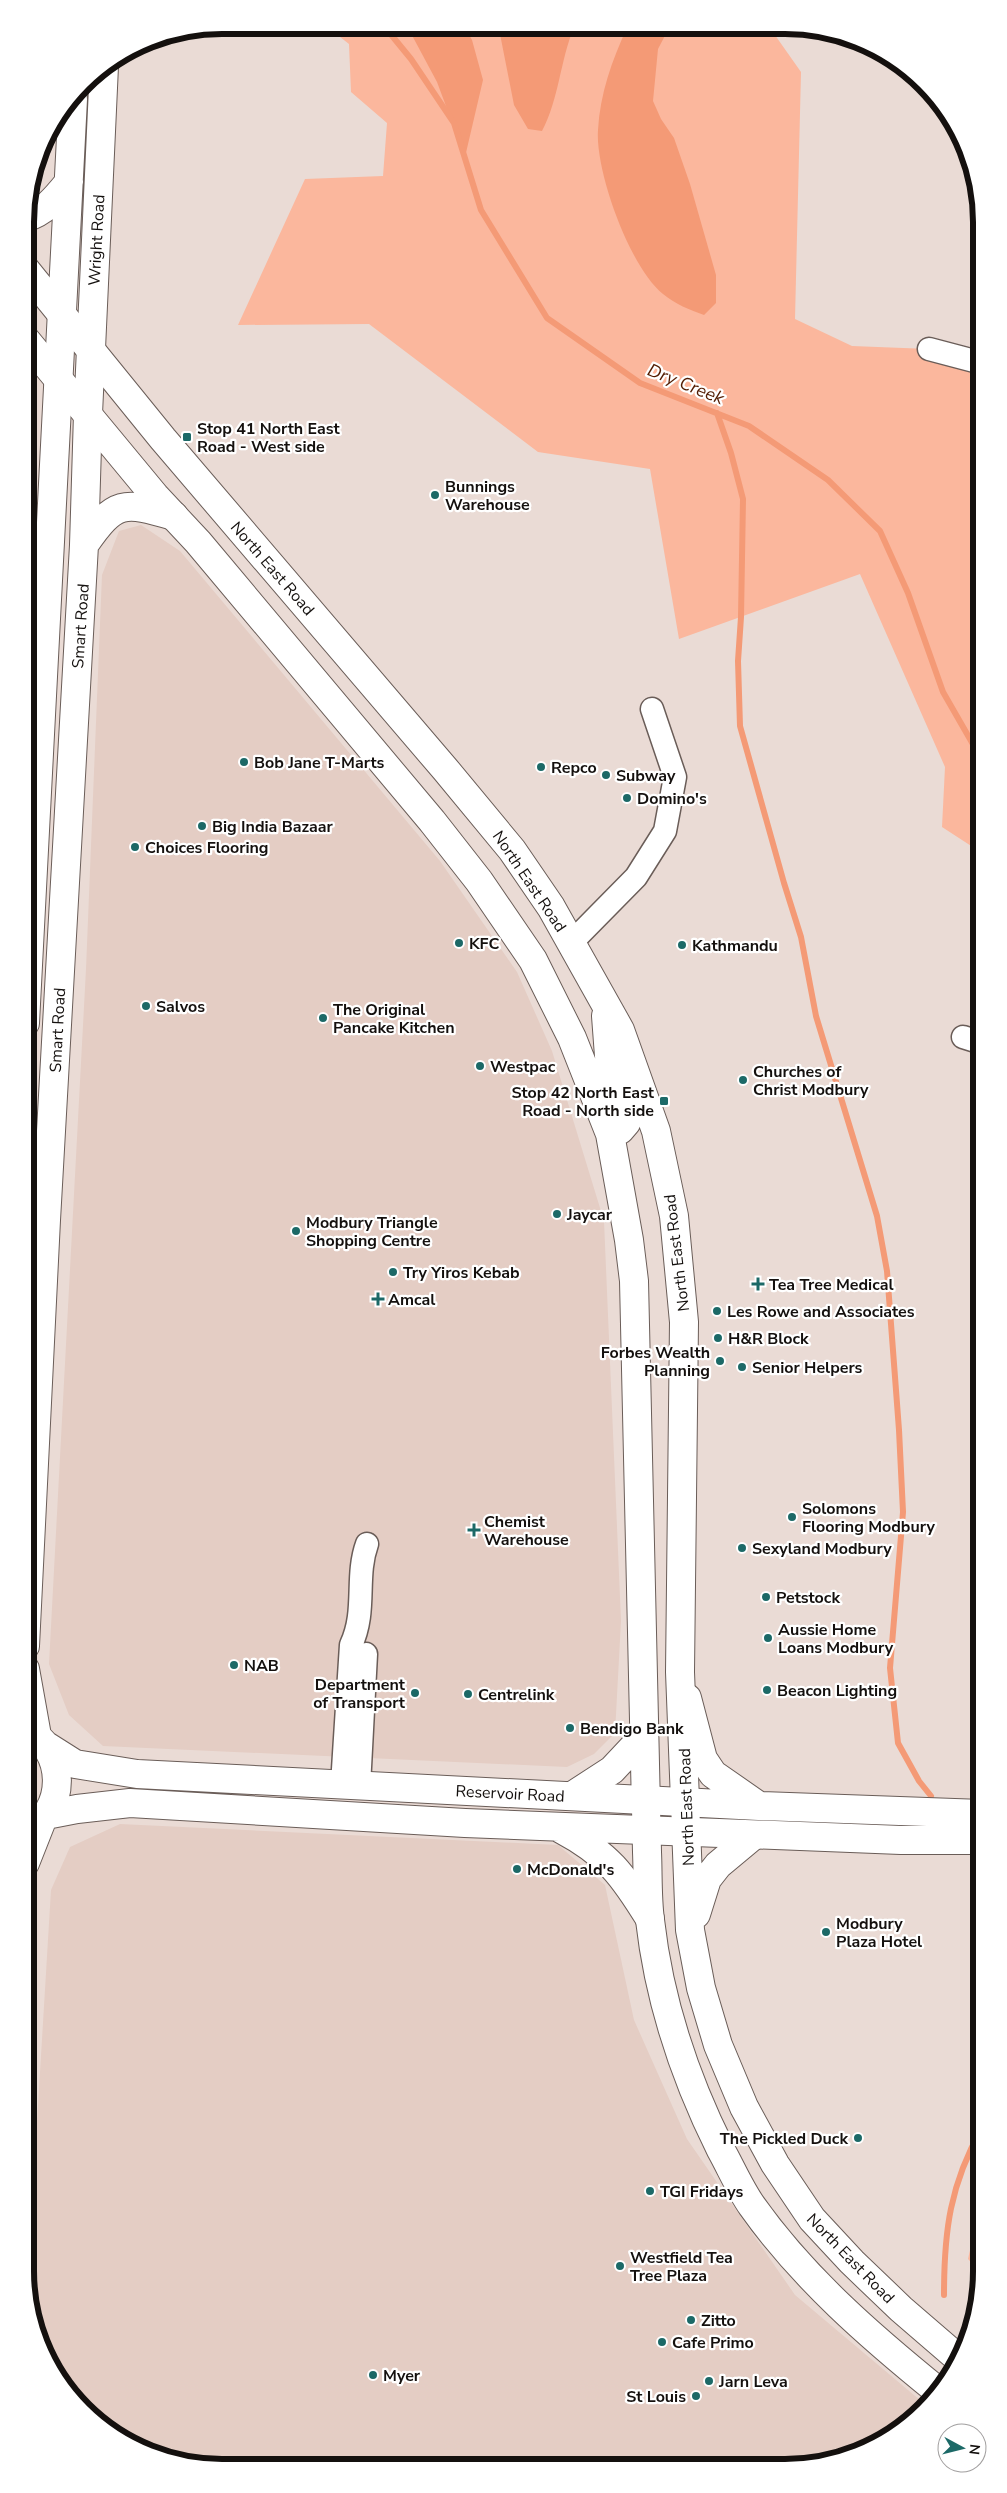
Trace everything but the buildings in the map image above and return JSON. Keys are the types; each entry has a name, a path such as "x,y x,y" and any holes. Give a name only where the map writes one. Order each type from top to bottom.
{"main road":[{"name":"Wright Road","path":"88,414 104,76"},
{"name":"Wright Road","path":"60,381 73,108"},
{"path":"34,213 49,205 69,182"},
{"name":"North East Road","path":"34,281 163,439 445,768 512,850 551,907 605,1004 626,1047 656,1131 674,1216 684,1322 680,1672 690,1930 701,1988 718,2045 744,2107 775,2164 812,2219 852,2262 901,2309 954,2354"},
{"path":"34,351 432,821 479,881 538,968 572,1038 610,1134 629,1240 636,1316 643,1737 650,1919 663,1996 684,2063 711,2129 751,2205 806,2274 857,2322 931,2387 941,2378"},
{"name":"Smart Road","path":"34,858 60,381"},
{"name":"Smart Road","path":"34,1460 46,1212 84,545 88,414"},
{"path":"84,545 102,520 122,507 141,507 174,516"},
{"path":"538,968 571,943"},
{"path":"605,1004 609,1056 622,1096 626,1123 620,1130 610,1134"},
{"path":"680,1672 703,1759 714,1774 759,1806"},
{"path":"34,1725 36,1737 54,1760 58,1776 54,1800 38,1822 34,1834"},
{"name":"Reservoir Road","path":"36,1737 75,1764 118,1773 686,1803 973,1814"},
{"path":"572,1796 612,1770 643,1737"},
{"name":"Reservoir Road","path":"38,1822 78,1809 130,1803 556,1827 901,1840 973,1840"},
{"path":"556,1827 588,1844 606,1857 626,1881 650,1919"},
{"path":"690,1930 707,1880 718,1865 754,1835"}],"street":[{"path":"929,349 973,361"},
{"path":"571,943 636,877 665,831 675,777 652,708"},
{"path":"350,1785 351,1645 358,1630 362,1559 367,1544"}],"shaded area":[{"path":"336,34 774,34 801,72 795,319 852,346 929,349 973,361 973,847 942,827 945,767 860,574 679,639 650,469 538,452 369,324 238,325 305,179 383,176 387,123 351,92 349,44"},
{"path":"411,34 469,34 483,80 465,157 437,82"},
{"path":"500,34 571,34 556,93 542,131 528,129 514,105"},
{"path":"624,34 666,34 658,49 653,101 661,119 674,138 690,184 716,275 716,303 704,315 672,301 651,281 638,263 617,218 602,169 598,130 601,103 616,52"},
{"path":"141,525 180,551 440,861 517,972 552,1051 604,1221 621,1621 615,1733 594,1754 567,1767 103,1746 69,1715 49,1664 86,969 102,575 119,531"},
{"path":"120,1824 558,1845 605,1885 634,2020 687,2139 795,2295 921,2401 890,2428 868,2440 834,2453 798,2459 209,2459 185,2456 161,2449 117,2428 80,2395 65,2376 44,2332 37,2308 34,2284 34,2172 51,1890 70,1847"},
{"path":"973,2237 973,2264 968,2259"}],"waterway":[{"name":"Dry Creek","path":"391,34 411,59 454,123 481,210 547,318 640,383 749,426 828,480 880,531 908,593 943,692 973,744"},
{"path":"717,413 731,453 743,499 741,617 738,661 740,726 801,937 816,1016 877,1216 887,1271 903,1512 890,1668 898,1743 919,1781 931,1796"},
{"path":"944,2295 945,2250 951,2208 963,2169 973,2145"}],"place":[{"name":"Stop 41 North East Road - West side","path":"187,437"},
{"name":"Bunnings Warehouse","path":"435,495"},
{"name":"Bob Jane T-Marts","path":"244,762"},
{"name":"Repco","path":"541,767"},
{"name":"Subway","path":"606,775"},
{"name":"Domino's","path":"627,798"},
{"name":"Big India Bazaar","path":"202,826"},
{"name":"Choices Flooring","path":"135,847"},
{"name":"KFC","path":"459,943"},
{"name":"Kathmandu","path":"682,945"},
{"name":"Salvos","path":"146,1006"},
{"name":"The Original Pancake Kitchen","path":"323,1018"},
{"name":"Westpac","path":"480,1066"},
{"name":"Churches of Christ Modbury","path":"743,1080"},
{"name":"Stop 42 North East Road - North side","path":"664,1101"},
{"name":"Jaycar","path":"557,1214"},
{"name":"Modbury Triangle Shopping Centre","path":"296,1231"},
{"name":"Try Yiros Kebab","path":"393,1272"},
{"name":"Tea Tree Medical","path":"758,1284"},
{"name":"Amcal","path":"378,1299"},
{"name":"Les Rowe and Associates","path":"717,1311"},
{"name":"H&R Block","path":"718,1338"},
{"name":"Forbes Wealth Planning","path":"720,1361"},
{"name":"Senior Helpers","path":"742,1367"},
{"name":"Solomons Flooring Modbury","path":"792,1517"},
{"name":"Chemist Warehouse","path":"474,1530"},
{"name":"Sexyland Modbury","path":"742,1548"},
{"name":"Petstock","path":"766,1597"},
{"name":"Aussie Home Loans Modbury","path":"768,1638"},
{"name":"NAB","path":"234,1665"},
{"name":"Beacon Lighting","path":"767,1690"},
{"name":"Department of Transport","path":"415,1693"},
{"name":"Centrelink","path":"468,1694"},
{"name":"Bendigo Bank","path":"570,1728"},
{"name":"McDonald's","path":"517,1869"},
{"name":"Modbury Plaza Hotel","path":"826,1932"},
{"name":"The Pickled Duck","path":"858,2138"},
{"name":"TGI Fridays","path":"650,2191"},
{"name":"Westfield Tea Tree Plaza","path":"620,2266"},
{"name":"Zitto","path":"691,2320"},
{"name":"Cafe Primo","path":"662,2342"},
{"name":"Myer","path":"373,2375"},
{"name":"Jarn Leva","path":"709,2381"},
{"name":"St Louis","path":"696,2396"}]}
